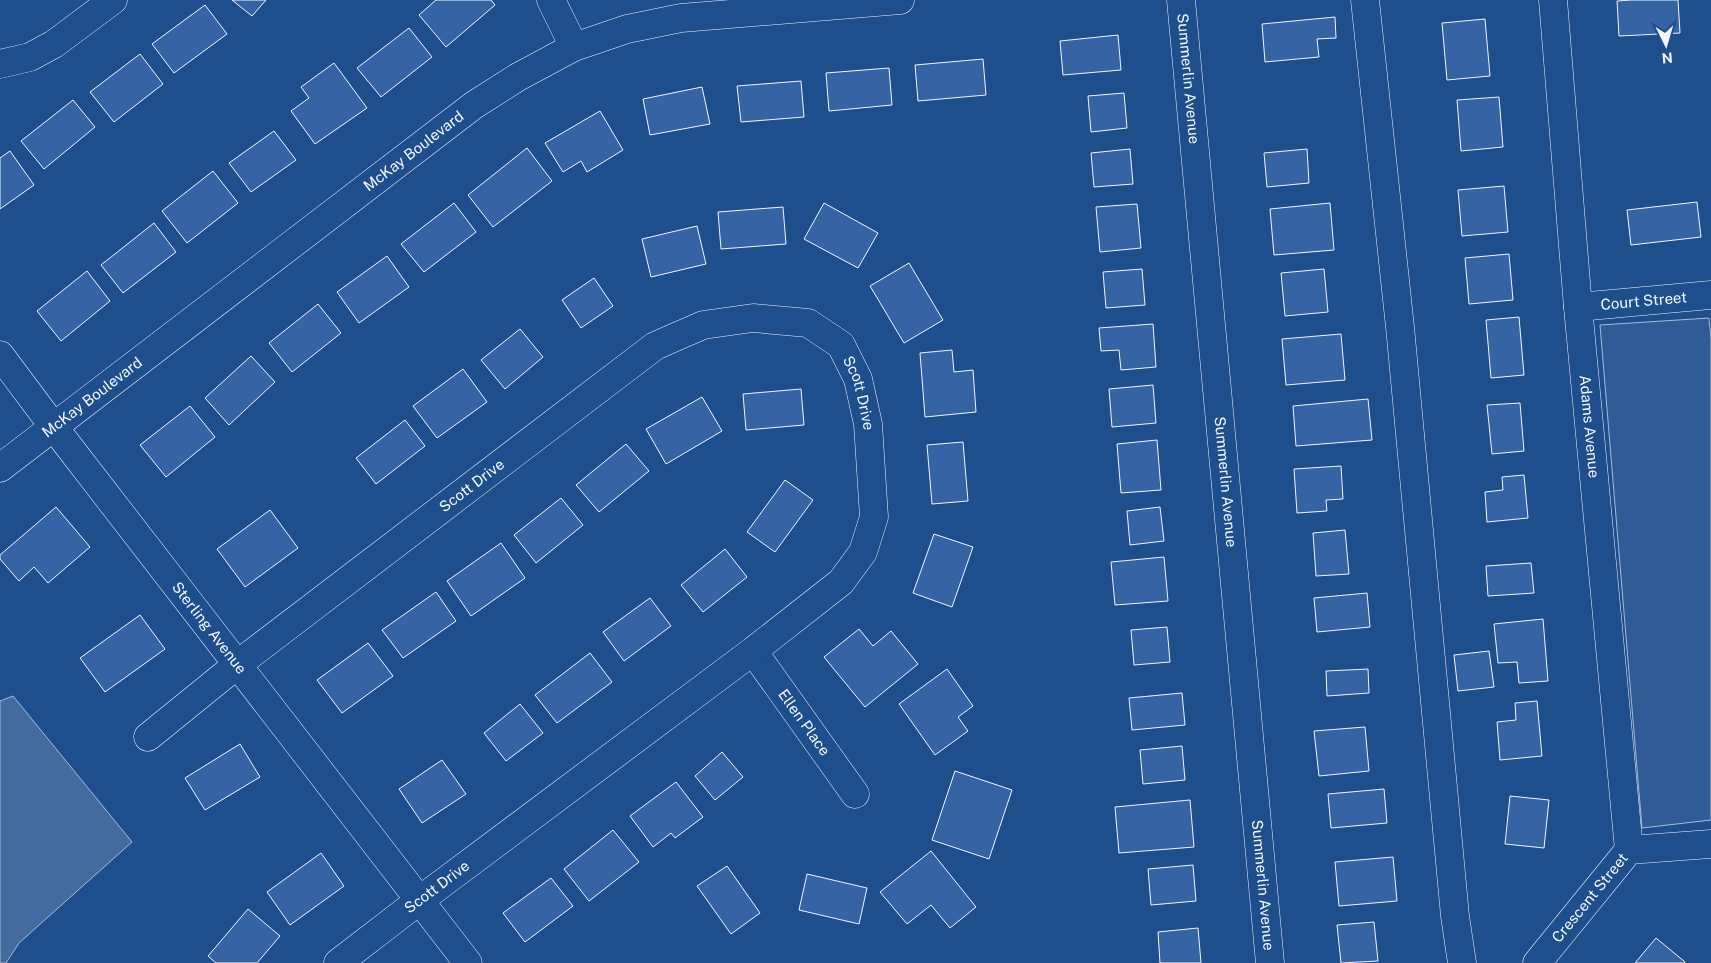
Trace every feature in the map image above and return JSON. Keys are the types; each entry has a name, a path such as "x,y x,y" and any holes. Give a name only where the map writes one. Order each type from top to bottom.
{"street":[{"path":"0,64 30,57 54,44 112,0"},
{"path":"551,0 574,47"},
{"name":"McKay Boulevard","path":"0,468 474,105 518,77 574,47 627,29 681,18 825,3 900,0"},
{"name":"Summerlin Avenue","path":"1181,0 1270,963"},
{"path":"1364,0 1400,337 1455,916 1462,963"},
{"name":"Adams Avenue","path":"1553,0 1578,307 1629,850"},
{"name":"Court Street","path":"1578,307 1711,295"},
{"name":"Scott Drive","path":"148,737 238,664 655,346 703,326 753,318 808,323 841,345 858,379 868,424 874,517 863,552 841,582 753,651 338,963"},
{"name":"Sterling Avenue","path":"0,355 468,963"},
{"name":"Ellen Place","path":"753,651 855,794"},
{"name":"Crescent Street","path":"1537,963 1629,850 1711,844"}],"shaded area":[{"path":"1709,318 1711,338 1711,820 1642,828 1600,325"},
{"path":"13,696 132,842 19,943 6,963 0,963 0,701"}],"building":[{"path":"232,0 266,0 252,16"},
{"path":"436,0 491,0 495,5 446,47 419,15"},
{"path":"1678,0 1680,33 1619,36 1617,1"},
{"path":"205,5 227,34 174,73 152,44"},
{"path":"1335,17 1336,38 1317,39 1319,57 1265,62 1262,24"},
{"path":"1485,19 1490,76 1447,80 1442,23"},
{"path":"409,28 432,57 381,97 357,68"},
{"path":"1118,35 1121,70 1063,75 1060,41"},
{"path":"140,54 163,84 114,122 90,92"},
{"path":"983,59 986,95 918,101 915,65"},
{"path":"334,63 367,108 315,144 291,111 309,98 301,87"},
{"path":"889,68 892,105 829,111 826,73"},
{"path":"801,81 804,117 741,122 737,86"},
{"path":"702,87 710,124 650,135 643,99"},
{"path":"1124,93 1127,128 1091,132 1088,96"},
{"path":"1499,97 1503,147 1461,151 1457,100"},
{"path":"73,100 95,127 44,169 21,141"},
{"path":"600,111 623,150 587,172 581,161 563,172 545,143"},
{"path":"274,131 296,160 251,192 229,163"},
{"path":"527,148 552,181 493,227 468,195"},
{"path":"1130,149 1133,184 1094,187 1091,153"},
{"path":"1307,149 1309,183 1267,187 1264,153"},
{"path":"10,151 34,185 0,209 0,158"},
{"path":"213,171 238,203 187,243 162,211"},
{"path":"1504,186 1508,232 1462,236 1458,190"},
{"path":"1697,202 1701,237 1631,245 1627,210"},
{"path":"454,203 476,232 424,272 401,244"},
{"path":"824,203 878,233 858,268 804,239"},
{"path":"1330,203 1334,250 1274,255 1270,209"},
{"path":"1137,204 1141,248 1100,252 1096,207"},
{"path":"783,207 786,244 721,249 718,212"},
{"path":"154,223 176,252 123,293 101,265"},
{"path":"697,226 706,264 651,277 642,239"},
{"path":"1509,254 1513,300 1469,304 1465,258"},
{"path":"387,256 409,287 359,323 337,292"},
{"path":"909,263 943,320 904,343 870,286"},
{"path":"1142,269 1145,305 1106,308 1103,272"},
{"path":"1324,269 1328,312 1285,316 1281,273"},
{"path":"87,271 110,301 61,341 37,311"},
{"path":"594,278 613,306 581,328 562,300"},
{"path":"318,304 341,333 292,372 269,343"},
{"path":"1519,317 1524,375 1491,378 1486,320"},
{"path":"1153,324 1156,367 1121,370 1119,350 1101,351 1099,328"},
{"path":"520,329 543,357 505,389 481,360"},
{"path":"1341,334 1345,380 1286,385 1282,339"},
{"path":"952,350 954,372 973,370 976,412 925,417 920,353"},
{"path":"251,356 275,382 229,425 205,398"},
{"path":"463,369 487,402 437,438 413,406"},
{"path":"1153,385 1156,423 1112,427 1109,389"},
{"path":"801,389 804,425 746,430 743,394"},
{"path":"702,397 722,431 666,464 646,429"},
{"path":"1368,399 1372,440 1296,446 1293,406"},
{"path":"1520,403 1524,451 1492,454 1487,405"},
{"path":"190,406 215,437 166,477 140,445"},
{"path":"405,420 425,446 376,484 356,458"},
{"path":"1157,440 1161,490 1121,493 1117,444"},
{"path":"963,442 968,501 932,504 927,445"},
{"path":"626,444 649,471 599,512 576,485"},
{"path":"1341,466 1343,499 1326,500 1327,511 1297,513 1294,469"},
{"path":"1524,475 1528,518 1487,522 1485,492 1503,490 1502,477"},
{"path":"785,480 813,500 775,552 747,532"},
{"path":"561,498 583,525 536,563 514,535"},
{"path":"56,507 90,547 48,583 34,567 19,581 0,559 0,555"},
{"path":"1160,507 1164,541 1130,545 1127,511"},
{"path":"270,510 298,548 245,587 217,549"},
{"path":"1345,530 1349,574 1316,576 1313,533"},
{"path":"934,534 973,547 952,607 913,593"},
{"path":"501,543 525,578 471,616 447,581"},
{"path":"725,549 747,577 703,612 681,585"},
{"path":"1164,557 1168,601 1115,605 1111,562"},
{"path":"1531,563 1534,593 1488,596 1486,566"},
{"path":"436,592 456,621 403,658 382,630"},
{"path":"1367,593 1370,627 1317,632 1314,598"},
{"path":"650,598 671,626 624,661 603,632"},
{"path":"140,615 165,649 105,692 80,658"},
{"path":"1543,619 1548,681 1519,683 1517,662 1498,663 1494,624"},
{"path":"1167,627 1170,662 1134,665 1131,630"},
{"path":"859,629 873,646 891,631 918,664 865,707 824,657"},
{"path":"368,643 393,676 342,713 317,680"},
{"path":"1489,651 1494,687 1458,691 1454,655"},
{"path":"590,653 612,682 557,723 535,695"},
{"path":"947,669 973,706 958,717 968,731 935,755 899,704"},
{"path":"1368,669 1369,693 1327,696 1326,671"},
{"path":"1182,693 1185,725 1132,730 1129,698"},
{"path":"1537,701 1542,756 1500,760 1497,722 1516,720 1515,703"},
{"path":"520,704 543,733 506,761 484,733"},
{"path":"1365,727 1369,771 1319,776 1314,731"},
{"path":"240,744 260,777 205,810 185,778"},
{"path":"1182,746 1185,780 1143,784 1140,750"},
{"path":"722,752 743,777 715,800 695,776"},
{"path":"442,760 466,794 422,823 399,789"},
{"path":"955,771 1012,790 989,859 932,840"},
{"path":"676,782 703,817 675,838 671,833 653,847 630,816"},
{"path":"1384,789 1387,823 1331,828 1328,794"},
{"path":"1510,796 1549,800 1544,848 1505,844"},
{"path":"1190,800 1194,847 1119,853 1115,807"},
{"path":"613,830 639,862 589,901 564,869"},
{"path":"931,851 976,907 950,928 931,905 907,924 880,892"},
{"path":"321,853 344,886 290,925 267,892"},
{"path":"1393,857 1397,901 1339,906 1335,862"},
{"path":"1193,865 1196,901 1151,905 1148,869"},
{"path":"727,866 760,913 731,934 697,886"},
{"path":"807,874 867,888 859,924 799,910"},
{"path":"551,878 573,906 525,942 503,913"},
{"path":"248,909 280,936 257,963 216,963 208,956"},
{"path":"1374,922 1378,961 1341,963 1337,925"},
{"path":"1198,928 1201,963 1160,963 1158,932"},
{"path":"1656,938 1685,962 1635,963"}]}
